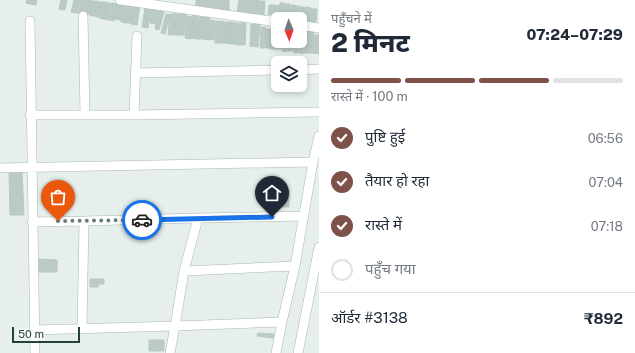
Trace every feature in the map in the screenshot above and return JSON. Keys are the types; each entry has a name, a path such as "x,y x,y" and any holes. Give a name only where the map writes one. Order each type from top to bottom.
{"street":[{"path":"120,0 150,2 271,21"},
{"path":"83,16 85,115"},
{"path":"30,21 30,115 35,353"},
{"path":"307,26 319,28"},
{"path":"134,115 136,36"},
{"path":"307,70 319,69"},
{"path":"135,73 271,70"},
{"path":"30,115 319,112"},
{"path":"276,353 295,266 302,216 319,136"},
{"path":"0,168 313,162"},
{"path":"32,222 302,216"},
{"path":"170,353 184,272 198,218"},
{"path":"82,329 84,221"},
{"path":"298,353 319,247"},
{"path":"184,272 295,266"},
{"path":"34,330 282,322"}],"building":[{"path":"27,0 37,0 36,5 26,3"},
{"path":"61,0 67,0 65,10 59,9"},
{"path":"74,0 80,0 77,13 71,12"},
{"path":"81,0 91,0 88,15 78,13"},
{"path":"196,0 213,0 212,9 196,8"},
{"path":"214,0 224,0 223,11 213,11"},
{"path":"224,0 229,0 229,12 223,12"},
{"path":"239,0 243,0 242,13 237,13"},
{"path":"244,0 249,0 248,15 243,15"},
{"path":"249,0 253,0 252,15 249,15"},
{"path":"254,0 259,0 258,15 253,15"},
{"path":"91,1 95,1 93,16 89,15"},
{"path":"96,1 100,2 98,17 94,16"},
{"path":"260,1 265,1 264,15 259,15"},
{"path":"100,2 106,2 104,19 99,18"},
{"path":"106,3 111,3 108,20 104,19"},
{"path":"112,3 117,4 114,21 109,20"},
{"path":"280,3 285,3 285,12 279,12"},
{"path":"117,4 123,4 121,20 115,19"},
{"path":"124,4 128,4 126,23 121,22"},
{"path":"129,4 133,4 131,23 126,23"},
{"path":"134,4 140,5 137,25 131,24"},
{"path":"286,4 290,4 290,12 285,12"},
{"path":"269,5 274,5 273,12 271,12 271,15 268,14"},
{"path":"274,5 280,6 280,12 274,12"},
{"path":"291,5 295,5 294,12 290,12"},
{"path":"295,6 300,6 300,12 295,12"},
{"path":"301,7 305,7 305,12 301,12"},
{"path":"306,7 311,8 310,23 307,22 307,12 306,12"},
{"path":"145,8 151,9 148,28 142,27"},
{"path":"152,9 157,10 155,24 150,23"},
{"path":"311,9 317,9 316,23 311,22"},
{"path":"158,11 164,12 159,30 155,29"},
{"path":"166,14 170,15 165,34 161,33"},
{"path":"170,14 176,14 174,35 168,35"},
{"path":"176,14 186,14 184,35 175,35"},
{"path":"193,14 199,14 198,39 191,38"},
{"path":"187,16 192,17 191,39 185,38"},
{"path":"200,17 204,17 203,39 198,39"},
{"path":"205,17 210,17 209,40 203,39"},
{"path":"211,20 215,21 214,40 209,39"},
{"path":"216,21 226,22 225,43 215,43"},
{"path":"227,22 231,22 230,44 225,43"},
{"path":"231,22 237,23 236,44 230,44"},
{"path":"238,23 246,23 245,45 236,45"},
{"path":"251,24 260,25 258,47 250,46"},
{"path":"261,27 266,27 264,48 260,48"},
{"path":"266,29 271,29 270,48 265,48"},
{"path":"271,29 271,48 281,49 270,49"},
{"path":"307,31 314,32 313,53 304,53 304,48 307,48"},
{"path":"315,35 319,35 319,54 313,53"},
{"path":"282,48 286,48 286,52 282,51"},
{"path":"287,48 293,48 293,51 287,51"},
{"path":"294,48 298,48 298,53 294,53"},
{"path":"299,48 304,48 303,54 299,53"},
{"path":"22,172 24,215 10,215 9,173"},
{"path":"277,190 289,190 289,207 277,207"},
{"path":"38,259 57,260 57,272 38,272"},
{"path":"90,279 104,279 104,284 98,284 98,287 90,287"},
{"path":"258,333 274,334 273,338 257,336"},
{"path":"149,340 164,340 164,351 149,351"}],"way so far":[{"path":"58,221 142,220"}],"route":[{"path":"142,220 272,217"}]}
